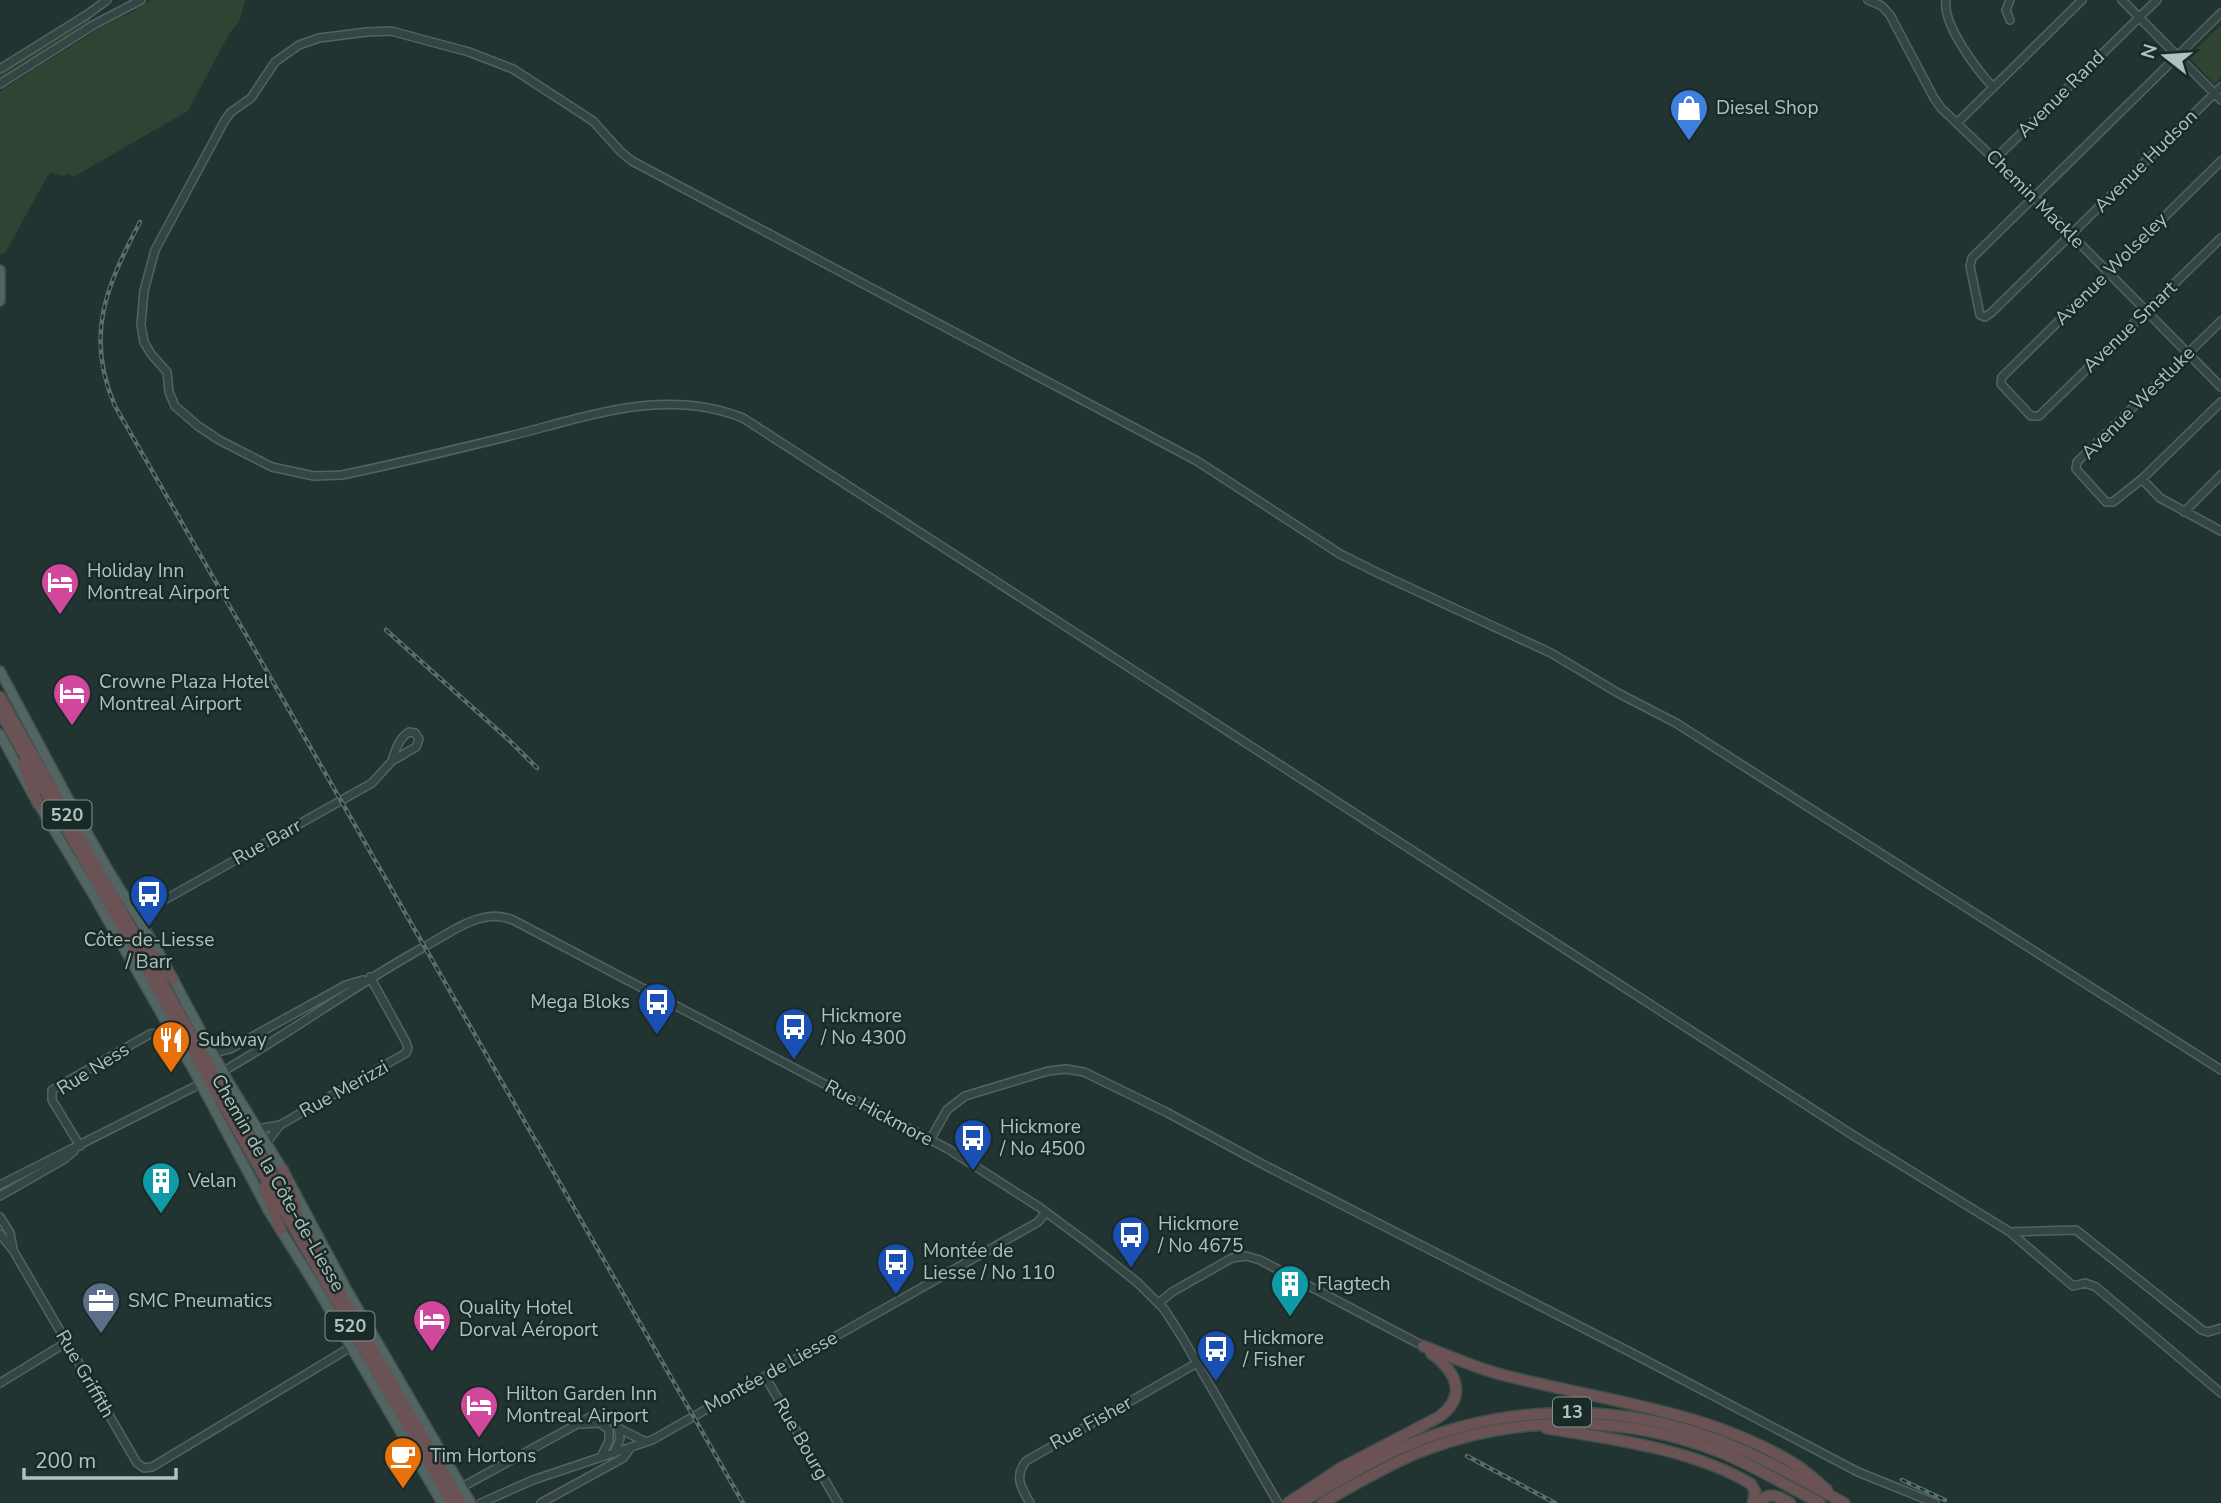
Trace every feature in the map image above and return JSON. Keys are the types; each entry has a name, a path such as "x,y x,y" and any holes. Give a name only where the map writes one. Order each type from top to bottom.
{"highway":[{"path":"0,689 6,717 38,804"},
{"name":"520","path":"0,697 6,717 207,1064"},
{"name":"520","path":"6,717 136,936 207,1064 248,1149 462,1499"},
{"path":"136,936 173,979"},
{"name":"520","path":"217,1087 462,1499"},
{"path":"248,1149 281,1230"},
{"path":"282,1170 315,1252"},
{"path":"1281,1503 1340,1468 1439,1417 1449,1408 1456,1388 1453,1375 1446,1364 1423,1346"},
{"path":"1423,1346 1504,1376 1658,1410 1712,1425 1800,1467 1844,1503"},
{"name":"13","path":"1300,1503 1383,1457 1430,1436 1509,1416 1577,1412 1639,1418 1704,1435 1753,1455 1844,1503"},
{"name":"13","path":"1322,1503 1388,1466 1429,1449 1474,1435 1528,1425 1568,1423 1599,1424 1673,1437 1728,1456 1820,1503"},
{"path":"1528,1425 1637,1444 1697,1460 1751,1483 1756,1503 1772,1495 1790,1503"}],"main road":[{"path":"0,270 0,301"},
{"name":"Chemin de la Côte-de-Liesse","path":"0,671 95,846 173,979 207,1064 281,1230 439,1502"},
{"name":"Chemin de la Côte-de-Liesse","path":"0,734 172,1032 207,1064"},
{"name":"Chemin de la Côte-de-Liesse","path":"217,1087 257,1129 266,1143 462,1499"}],"street":[{"path":"0,69 107,0"},
{"path":"0,84 95,24 141,0"},
{"name":"Chemin Mackle","path":"1868,0 1889,12 1936,101 2221,387"},
{"path":"1946,0 1947,16 1970,60 1993,87"},
{"path":"2010,0 2006,10 2010,20"},
{"path":"1957,123 2082,0"},
{"path":"2123,0 2221,100"},
{"name":"Avenue Rand","path":"1995,159 2157,0"},
{"path":"2034,197 2221,13"},
{"path":"2221,1070 1676,723 1618,693 1551,653 1348,558 1298,529 1197,461 632,161 593,121 513,69 469,52 391,31 319,38 299,45 285,54 265,75 251,98 231,112 225,120 155,250 144,291 141,325 146,348 167,372 169,392 175,406 188,419 219,440 285,471 327,476 355,472 626,407 688,404 743,418 1862,1141 2010,1232 2073,1286 2085,1283 2096,1287 2221,1393"},
{"name":"Avenue Hudson","path":"2034,197 1970,260 1978,311 1982,316 1987,316 2221,87"},
{"name":"Avenue Wolseley","path":"2039,416 2031,416 2004,388 2000,381 2002,377 2221,161"},
{"name":"Avenue Smart","path":"2039,416 2221,238"},
{"name":"Avenue Westluke","path":"2142,479 2117,499 2106,502 2076,470 2077,462 2221,321"},
{"path":"2221,402 2142,479 2161,498 2221,531"},
{"path":"2184,512 2221,475"},
{"name":"Rue Barr","path":"136,916 368,785 379,777 392,761"},
{"name":"Rue Hickmore","path":"370,977 473,921 486,916 510,918 969,1162 1046,1212 1118,1267 1159,1303 1172,1320 1281,1503"},
{"path":"207,1064 346,985 370,977"},
{"path":"227,1069 349,994 370,977"},
{"name":"Rue Merizzi","path":"257,1129 280,1125 407,1052 406,1042 370,977"},
{"name":"Rue Ness","path":"150,1034 163,1015"},
{"name":"Rue Ness","path":"80,1146 52,1100 52,1090 150,1034 172,1032"},
{"path":"930,1140 950,1106 965,1096 1048,1071 1066,1069 1084,1072 1166,1112 1858,1472 1935,1503"},
{"path":"0,1185 196,1086"},
{"name":"Rue Merizzi","path":"266,1143 280,1125"},
{"path":"0,1196 63,1160 80,1146"},
{"name":"Montée de Liesse","path":"481,1503 527,1482 647,1442 1038,1222 1046,1212"},
{"name":"Rue Griffith","path":"0,1217 10,1233 13,1250"},
{"path":"2010,1232 2076,1230 2202,1330 2208,1332 2221,1328"},
{"name":"Rue Griffith","path":"0,1234 13,1250 137,1463 146,1469 351,1347"},
{"path":"1159,1303 1172,1292 1229,1260 1250,1256 1423,1346"},
{"path":"0,1383 67,1342"},
{"name":"Rue Fisher","path":"1030,1503 1019,1478 1019,1471 1026,1461 1197,1363"},
{"name":"Rue Bourg","path":"765,1376 838,1503"},
{"path":"462,1499 590,1416 600,1414 613,1419 620,1429 647,1442"},
{"path":"578,1424 594,1422 608,1428 610,1438 601,1457"},
{"path":"614,1453 620,1440 620,1429"},
{"path":"541,1503 623,1458 631,1447"}],"green space":[{"path":"151,0 245,0 240,20 229,34 188,111 73,177 69,174 62,176 51,173 5,253 0,254 0,91 108,23"},
{"path":"87,19 92,22 0,79 0,73"},
{"path":"2221,25 2221,77 2214,84 2188,56"}],"railway":[{"path":"140,222 109,289 101,333 101,356 115,406 743,1503"},
{"path":"386,630 537,768"},
{"path":"1467,1456 1555,1503"},
{"path":"1902,1480 1945,1500"}],"place":[{"name":"Diesel Shop","path":"1689,142"},
{"name":"Holiday Inn Montreal Airport","path":"60,616"},
{"name":"Crowne Plaza Hotel Montreal Airport","path":"72,727"},
{"name":"Côte-de-Liesse / Barr","path":"149,928"},
{"name":"Mega Bloks","path":"657,1036"},
{"name":"Hickmore / No 4300","path":"794,1061"},
{"name":"Subway","path":"171,1074"},
{"name":"Hickmore / No 4500","path":"973,1172"},
{"name":"Velan","path":"161,1215"},
{"name":"Hickmore / No 4675","path":"1131,1269"},
{"name":"Montée de Liesse / No 110","path":"896,1296"},
{"name":"Flagtech","path":"1290,1318"},
{"name":"SMC Pneumatics","path":"101,1335"},
{"name":"Quality Hotel Dorval Aéroport","path":"432,1353"},
{"name":"Hickmore / Fisher","path":"1216,1383"},
{"name":"Hilton Garden Inn Montreal Airport","path":"479,1439"},
{"name":"Tim Hortons","path":"403,1490"}]}
